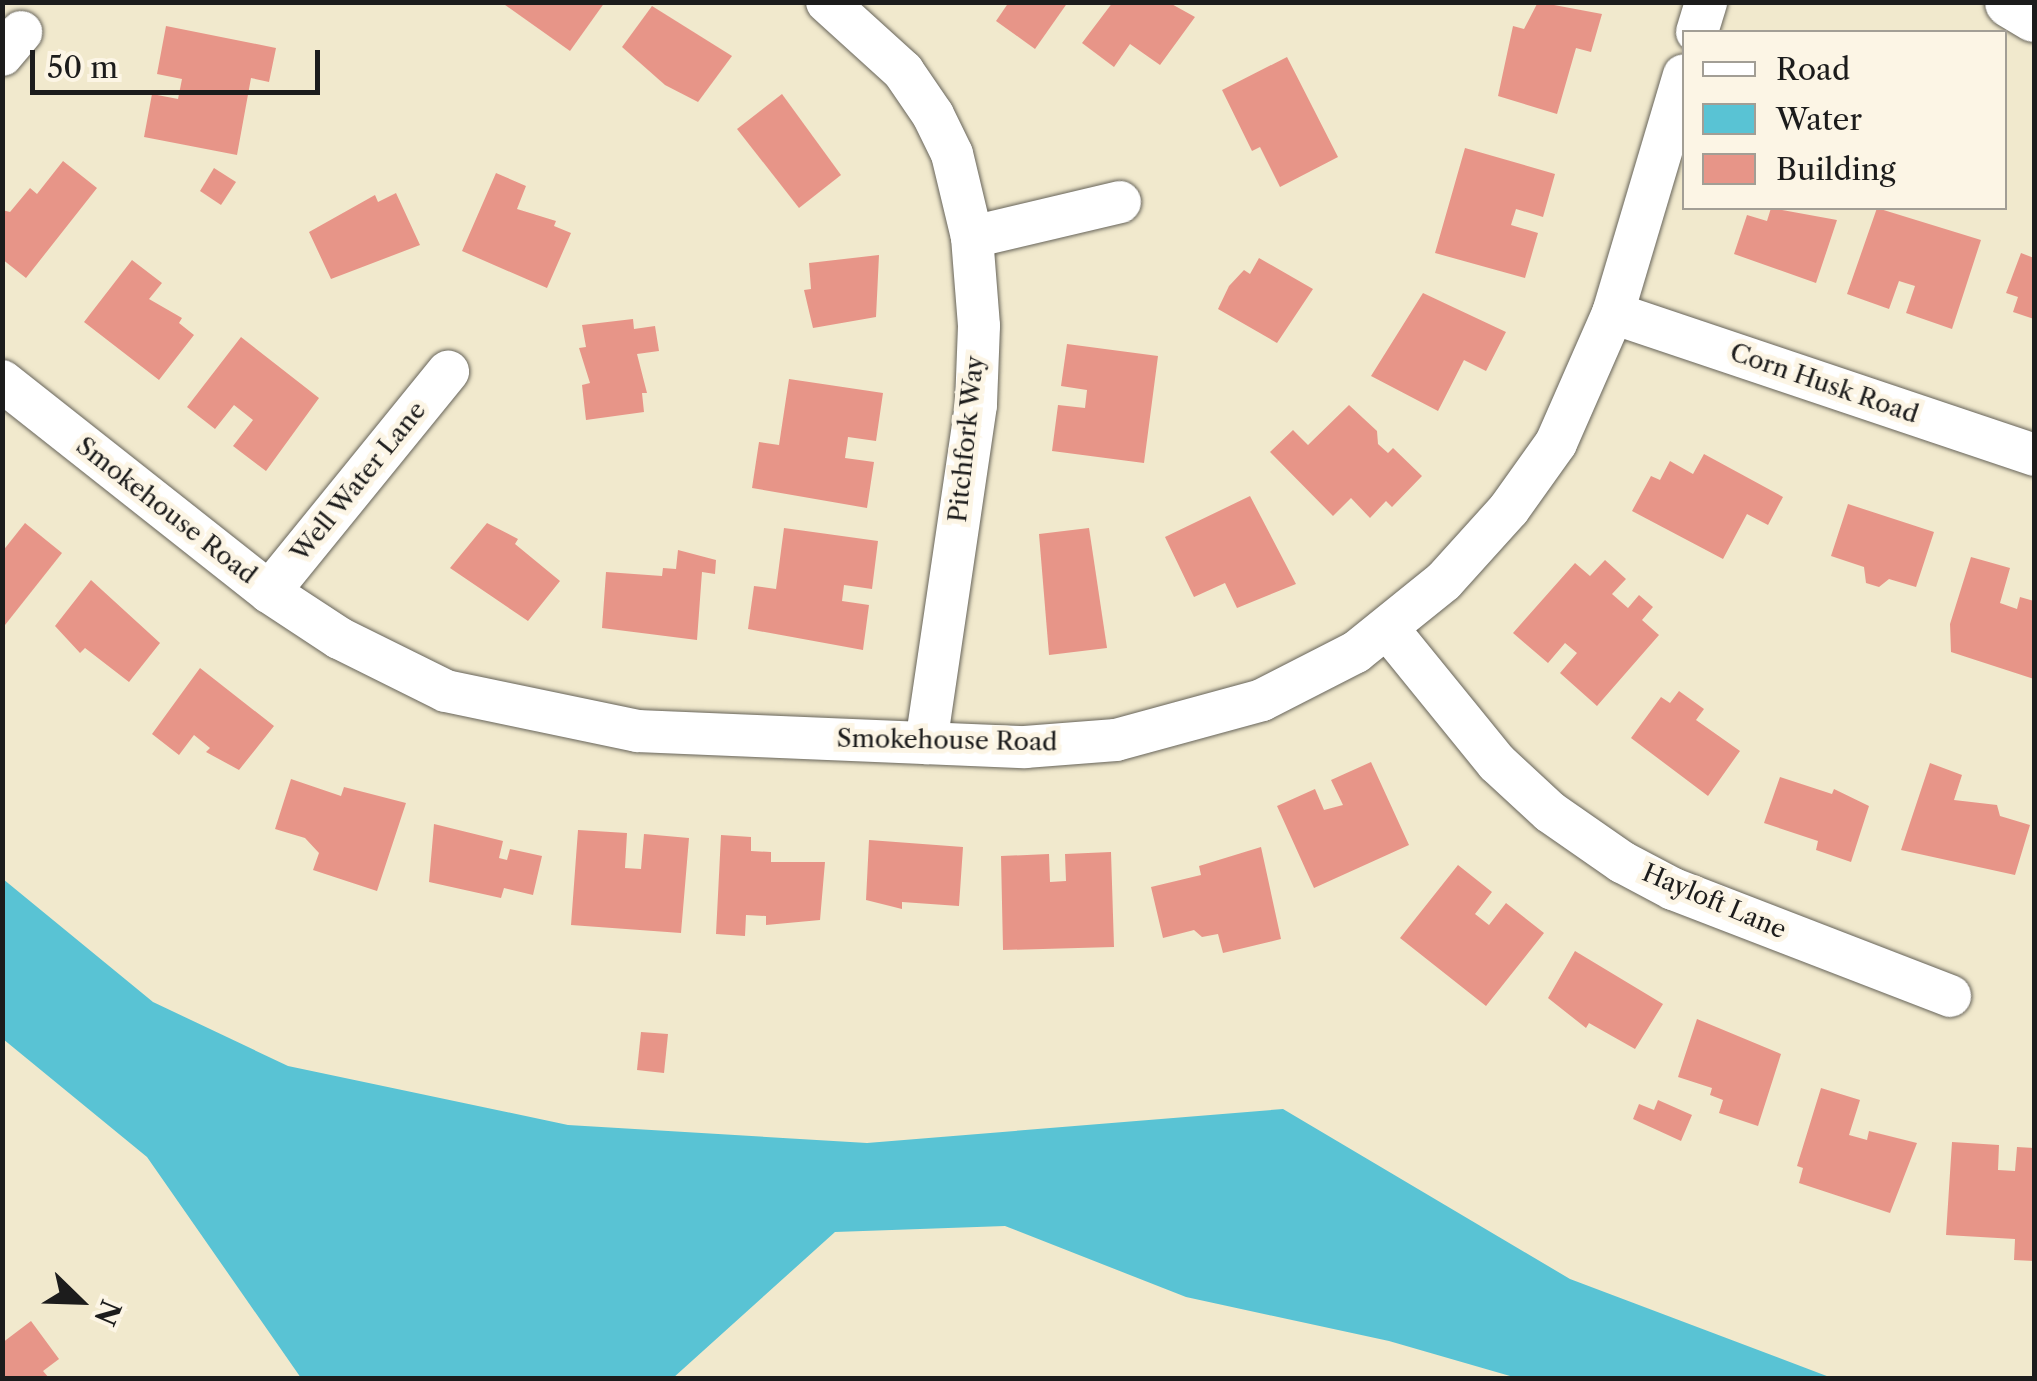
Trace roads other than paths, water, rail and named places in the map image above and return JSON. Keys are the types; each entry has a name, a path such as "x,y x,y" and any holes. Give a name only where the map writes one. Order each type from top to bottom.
{"street":[{"name":"Pitchfork Way","path":"827,2 903,71 933,116 952,154 972,237 979,326 976,405 926,743"},
{"path":"1698,30 1706,2"},
{"path":"2011,2 2034,16"},
{"name":"Smokehouse Road","path":"2,382 269,592 414,677 552,717 637,731 1043,746 1116,740 1190,724 1316,675 1388,629 1444,581 1510,509 1556,442 1613,313 1682,82"},
{"path":"972,237 1120,202"},
{"name":"Corn Husk Road","path":"1613,313 2034,455"},
{"name":"Well Water Lane","path":"269,592 448,372"},
{"name":"Hayloft Lane","path":"1388,629 1496,763 1550,812 1622,862 1673,889 1950,996"}],"water":[{"path":"3,879 153,1002 288,1066 568,1125 867,1143 1283,1109 1570,1279 1832,1378 1517,1378 1389,1341 1186,1297 1005,1226 835,1232 673,1378 301,1378 147,1157 3,1039"}]}
